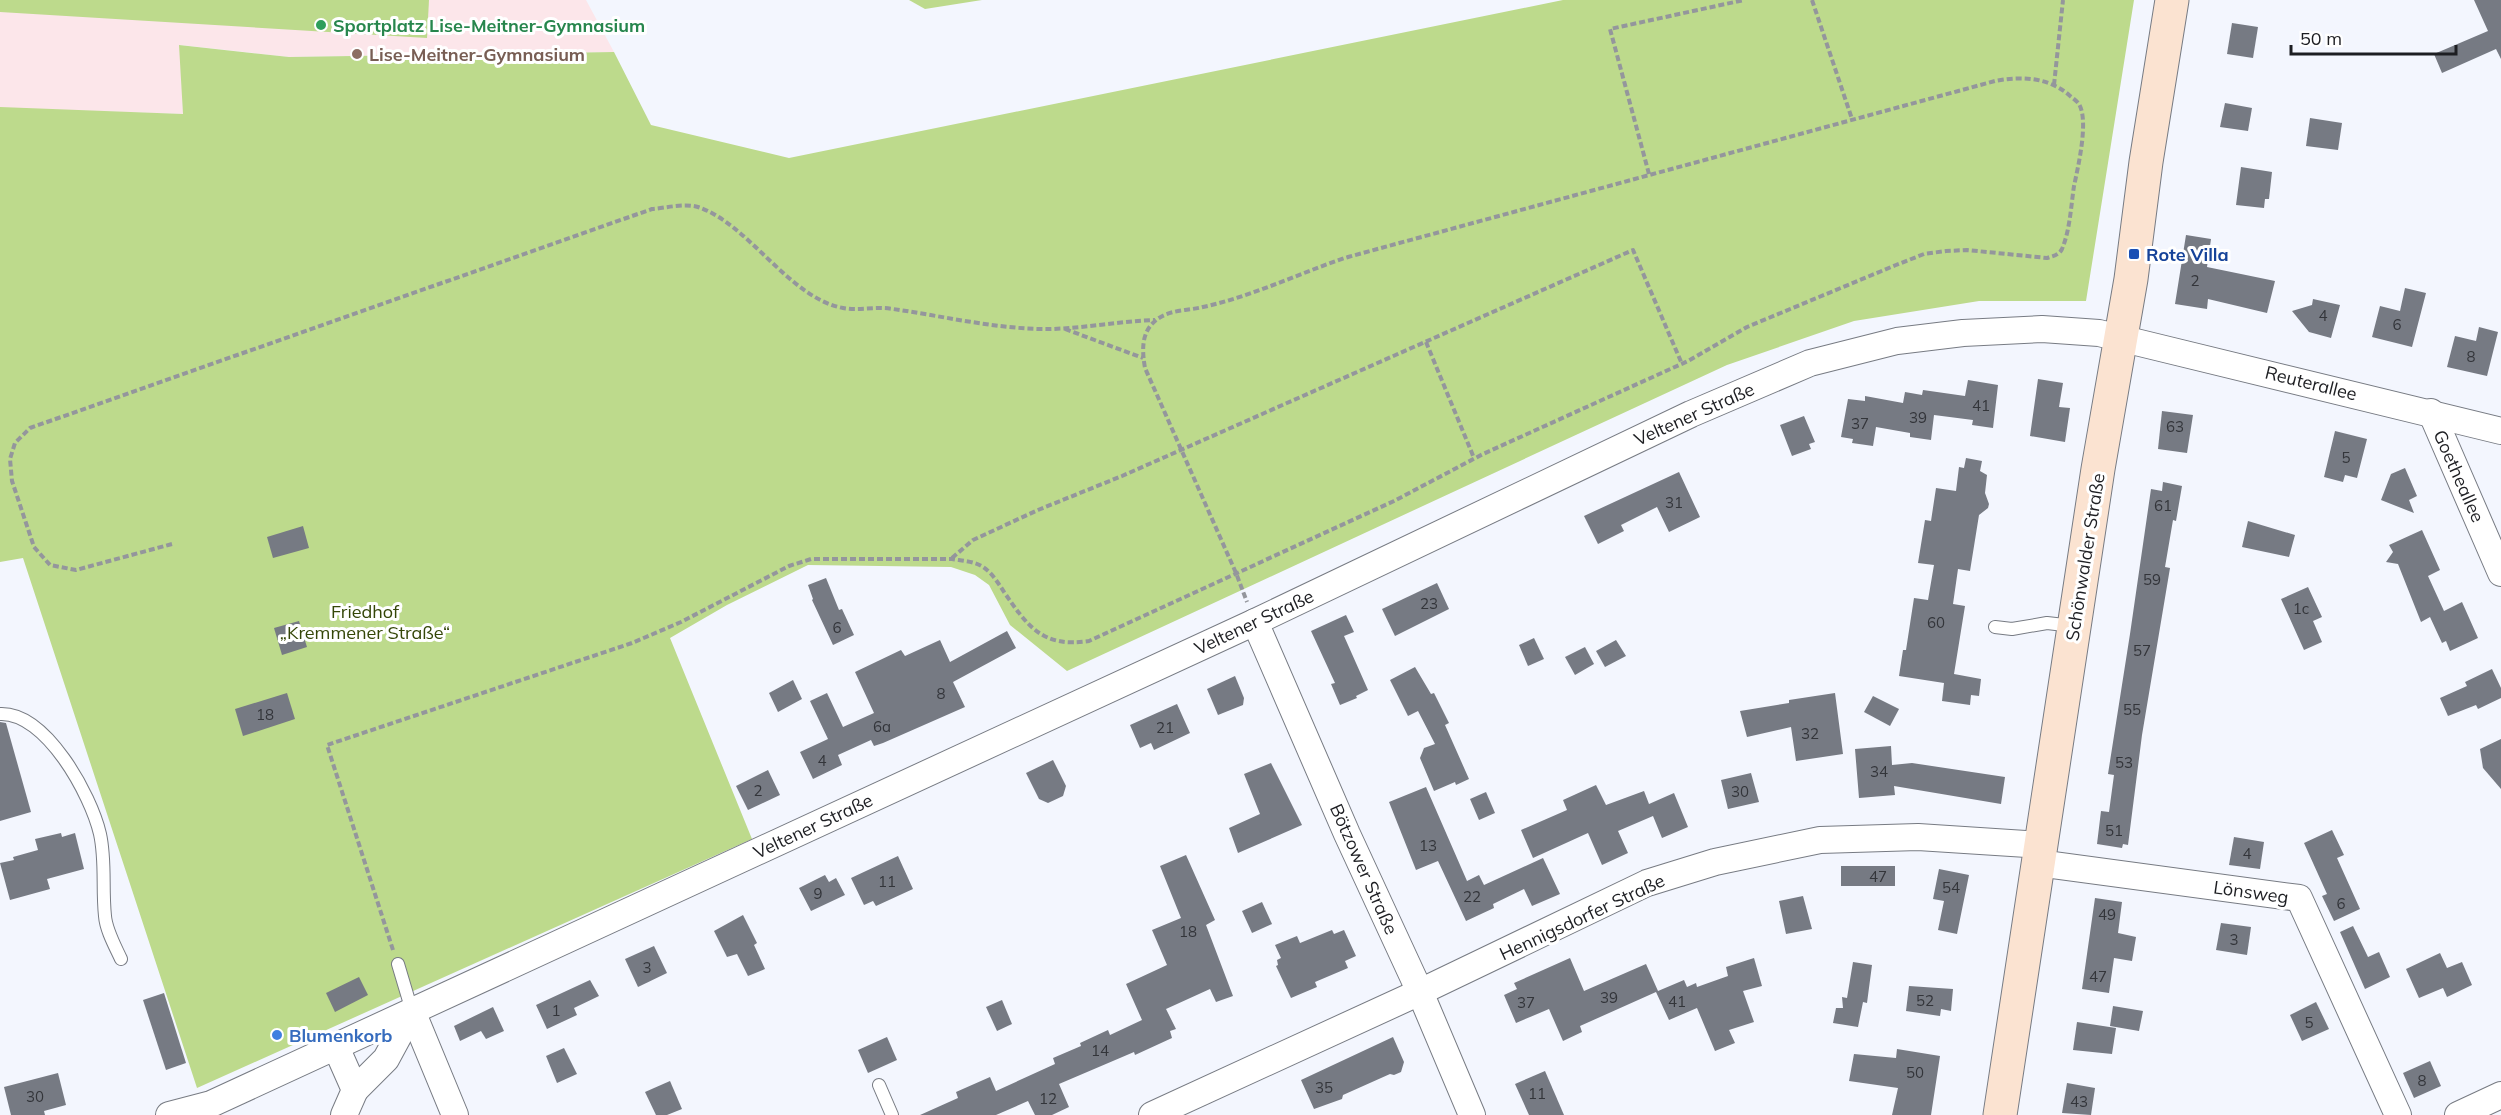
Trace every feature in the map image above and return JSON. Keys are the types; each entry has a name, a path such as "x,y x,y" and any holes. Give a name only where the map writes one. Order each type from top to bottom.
{"main road":[{"name":"Schönwalder Straße","path":"2000,1115 2172,0"}],"street":[{"name":"Veltener Straße","path":"169,1115 211,1104 336,1047 1255,622 1690,414 1810,363 1897,341 1963,333 2042,329 2099,333 2121,338"},
{"name":"Reuterallee","path":"2121,338 2431,412 2501,431"},
{"name":"Goetheallee","path":"2431,412 2501,573"},
{"name":"Bötzower Straße","path":"1255,622 1347,834 1420,992 1472,1115"},
{"name":"Hennigsdorfer Straße","path":"1152,1115 1420,992 1647,883 1715,862 1820,840 1918,837 2039,854"},
{"name":"Lönsweg","path":"2039,854 2298,898 2398,1115"},
{"path":"344,1115 355,1090 386,1059 412,1011"},
{"path":"412,1011 455,1115"},
{"path":"336,1047 355,1090"},
{"path":"2458,1115 2501,1095"}],"lane":[{"path":"1995,627 2012,629 2047,623 2074,626"},
{"path":"0,714 7,714 33,724 54,746 75,776 100,832 104,864 105,918 120,959"},
{"path":"398,964 412,1011"},
{"path":"879,1085 892,1115"}],"path":[{"path":"1649,174 1610,29 1744,0"},
{"path":"1812,0 1852,119"},
{"path":"2054,85 2063,0"},
{"path":"172,544 76,570 50,565 34,547 12,481 10,459 15,443 30,428 652,209 695,206 711,213 764,254 795,283 820,300 843,308 889,308 1026,328 1063,328 1156,320 1173,312 1202,308 1285,282 1348,257 1852,119 2016,77 2040,80 2054,85 2079,104 2083,129 2066,235 2057,255 2047,258 1967,250 1924,254 1747,327 1682,364 1474,458 1395,501 1089,641 1072,644 1042,637 1016,609 986,569 974,562 952,559 811,559 789,566 681,622 632,643 327,745 398,964"},
{"path":"952,559 973,540 1633,250 1682,364"},
{"path":"1156,320 1147,330 1143,340 1145,368 1236,573 1255,622"},
{"path":"1063,328 1143,358"},
{"path":"1426,342 1474,458"}],"shaded area":[{"name":"Lise-Meitner-Gymnasium","path":"0,0 586,0 614,52 289,57 180,45 183,114 0,108"}],"green space":[{"name":"Sportplatz Lise-Meitner-Gymnasium","path":"0,0 429,0 427,38 0,12"},
{"path":"909,0 982,0 925,9"},
{"name":"Friedhof „Kremmener Straße“","path":"1563,0 2134,0 2086,301 1979,301 1854,321 1727,365 1067,671 1010,625 989,585 975,575 951,567 808,565 727,605 670,638 752,839 197,1088 23,558 0,562 0,107 183,114 179,45 289,57 614,52 651,125 789,158"}],"building":[{"path":"2474,0 2501,0 2501,59 2496,49 2442,73 2434,54 2488,31"},
{"path":"2232,23 2258,27 2253,58 2227,54"},
{"path":"2225,103 2252,108 2248,131 2220,127"},
{"path":"2310,118 2342,123 2338,150 2306,146"},
{"path":"2241,167 2272,172 2269,199 2265,199 2264,208 2236,205"},
{"path":"2186,235 2211,239 2207,267 2275,281 2267,313 2208,299 2207,309 2175,304"},
{"path":"2405,288 2426,293 2412,347 2372,337 2380,306 2400,311"},
{"path":"2313,299 2340,305 2331,338 2309,332 2292,311 2312,305"},
{"path":"2479,327 2498,332 2487,376 2447,367 2455,336 2476,341"},
{"path":"2038,379 2063,383 2059,407 2070,408 2065,442 2030,436"},
{"path":"1968,380 1998,385 1993,428 1972,425 1973,420 1934,415 1931,440 1910,437 1910,433 1876,427 1873,446 1852,443 1853,439 1841,437 1848,399 1865,401 1865,396 1903,403 1905,392 1922,395 1923,390 1965,396"},
{"path":"2162,411 2193,415 2187,453 2158,449"},
{"path":"1804,416 1815,442 1809,444 1811,449 1792,456 1780,425"},
{"path":"2335,431 2367,439 2357,478 2345,475 2343,482 2324,477"},
{"path":"1966,458 1982,461 1980,471 1987,475 1985,493 1989,504 1988,508 1979,515 1970,571 1958,569 1953,604 1965,606 1954,674 1981,679 1979,696 1971,695 1970,705 1942,701 1944,683 1899,676 1903,650 1906,650 1914,598 1928,600 1934,565 1918,563 1925,520 1931,521 1936,488 1956,491 1959,467 1964,468"},
{"path":"2405,468 2417,496 2409,500 2414,513 2381,500 2391,474"},
{"path":"1679,472 1700,517 1669,532 1657,507 1621,525 1624,531 1598,544 1584,516"},
{"path":"2163,482 2182,486 2176,521 2173,520 2165,567 2170,568 2142,735 2128,845 2123,844 2122,848 2097,844 2101,811 2109,812 2114,775 2108,774 2151,489 2162,491"},
{"path":"2248,521 2295,535 2289,557 2242,547"},
{"path":"303,526 309,548 273,558 267,537"},
{"path":"2422,530 2440,570 2428,576 2444,611 2462,602 2478,638 2450,651 2446,641 2442,643 2430,617 2421,622 2398,564 2386,562 2393,552 2389,545"},
{"path":"826,578 839,610 842,609 854,635 833,645 812,600 808,585"},
{"path":"1437,583 1449,609 1395,636 1382,609"},
{"path":"2308,587 2322,617 2313,621 2322,642 2304,650 2281,599"},
{"path":"1346,615 1354,632 1344,636 1368,690 1356,696 1357,698 1340,705 1331,684 1335,683 1311,631"},
{"path":"299,621 307,647 282,655 274,628"},
{"path":"1007,631 1016,648 953,682 965,707 883,743 874,746 871,740 838,755 842,765 813,779 800,752 828,739 810,701 827,693 843,727 874,713 855,672 901,650 905,656 940,640 950,662"},
{"path":"1534,638 1544,659 1528,666 1519,645"},
{"path":"1616,640 1626,656 1605,667 1596,651"},
{"path":"1585,647 1594,664 1575,675 1565,657"},
{"path":"1415,667 1431,694 1434,693 1449,723 1445,725 1469,779 1434,791 1420,758 1424,748 1435,744 1418,711 1408,716 1390,680"},
{"path":"2492,669 2501,688 2501,698 2478,709 2476,705 2448,716 2440,698 2467,686 2465,682"},
{"path":"1235,676 1244,698 1243,705 1218,715 1207,689"},
{"path":"793,680 802,699 778,712 769,693"},
{"path":"287,693 295,719 243,736 235,709"},
{"path":"1835,693 1843,754 1796,761 1791,727 1747,737 1740,711"},
{"path":"1873,696 1899,709 1890,726 1864,712"},
{"path":"1177,704 1190,733 1154,750 1151,743 1140,748 1130,725"},
{"path":"0,722 6,723 31,812 0,821"},
{"path":"2501,739 2501,789 2483,768 2480,749"},
{"path":"1891,746 1892,765 1912,763 2005,777 2001,804 1894,786 1895,795 1859,798 1855,749"},
{"path":"1053,760 1066,786 1063,796 1048,803 1039,799 1026,773"},
{"path":"1271,763 1302,825 1238,853 1229,828 1260,814 1244,774"},
{"path":"768,770 780,795 748,810 736,786"},
{"path":"1751,773 1759,802 1728,809 1721,780"},
{"path":"1596,785 1606,805 1644,791 1649,804 1674,793 1688,827 1662,838 1653,816 1618,831 1628,853 1602,865 1588,833 1533,858 1521,830 1567,810 1563,800"},
{"path":"1426,787 1467,881 1479,875 1484,885 1543,858 1560,894 1532,906 1524,889 1493,904 1494,908 1466,921 1438,861 1416,870 1389,802"},
{"path":"1486,792 1495,813 1479,820 1470,799"},
{"path":"2332,830 2344,855 2337,858 2360,909 2334,921 2322,896 2327,894 2304,843"},
{"path":"61,833 62,837 75,833 84,869 47,879 50,889 10,900 0,863 38,850 35,839"},
{"path":"2234,837 2264,842 2260,869 2229,865"},
{"path":"1186,855 1215,920 1206,925 1233,996 1216,1002 1210,989 1166,1009 1176,1029 1170,1031 1172,1038 1059,1084 1069,1107 1052,1115 1035,1115 1028,1101 996,1115 920,1115 958,1098 956,1092 990,1077 996,1091 1055,1064 1053,1058 1081,1046 1080,1043 1108,1030 1110,1035 1142,1020 1126,984 1167,965 1152,930 1181,918 1160,866"},
{"path":"898,856 913,889 876,906 873,901 864,905 851,878"},
{"path":"1841,866 1895,866 1895,886 1841,886"},
{"path":"1939,869 1969,875 1957,934 1938,930 1944,901 1933,899"},
{"path":"825,875 829,882 836,878 845,895 811,911 799,888"},
{"path":"1803,896 1812,929 1786,934 1779,901"},
{"path":"2095,898 2122,902 2118,933 2136,937 2132,961 2114,958 2109,993 2082,989"},
{"path":"1262,902 1272,924 1252,933 1242,911"},
{"path":"743,915 757,943 754,945 765,969 748,976 737,954 727,957 714,931"},
{"path":"2221,923 2251,927 2247,955 2216,950"},
{"path":"2353,926 2368,957 2379,952 2390,977 2365,989 2340,932"},
{"path":"1332,930 1334,934 1344,930 1356,956 1345,961 1348,968 1315,982 1317,987 1291,998 1276,966 1278,965 1277,960 1281,958 1275,945 1297,936 1300,943"},
{"path":"654,946 667,973 638,987 625,959"},
{"path":"2440,953 2447,968 2462,962 2472,985 2447,997 2443,988 2419,998 2406,969"},
{"path":"1570,958 1584,991 1646,964 1658,991 1684,980 1687,987 1696,983 1697,987 1728,976 1726,967 1754,958 1762,986 1743,991 1754,1022 1729,1030 1735,1043 1715,1051 1697,1008 1669,1020 1656,992 1580,1026 1582,1032 1563,1041 1549,1009 1516,1023 1504,995 1517,989 1514,983"},
{"path":"1853,962 1872,965 1867,1003 1863,1002 1858,1027 1833,1023 1836,1008 1843,1008 1842,997 1847,998"},
{"path":"359,977 368,995 335,1012 326,993"},
{"path":"590,980 599,996 574,1008 577,1015 547,1029 536,1005"},
{"path":"1909,986 1953,989 1951,1011 1941,1009 1940,1016 1906,1011"},
{"path":"164,993 186,1063 166,1070 143,1000"},
{"path":"1002,1000 1012,1024 997,1031 986,1007"},
{"path":"2316,1002 2329,1029 2302,1041 2290,1015"},
{"path":"2113,1006 2143,1011 2139,1031 2110,1026"},
{"path":"493,1007 504,1031 486,1039 481,1031 460,1041 454,1026"},
{"path":"2077,1022 2116,1028 2112,1054 2073,1050"},
{"path":"887,1037 897,1060 868,1073 858,1050"},
{"path":"1393,1037 1404,1062 1401,1072 1390,1074 1343,1095 1342,1099 1314,1109 1301,1080"},
{"path":"564,1048 577,1074 557,1083 546,1056"},
{"path":"1897,1049 1940,1056 1931,1115 1892,1115 1898,1088 1849,1081 1854,1054 1896,1058"},
{"path":"2430,1061 2441,1086 2414,1098 2403,1073"},
{"path":"1545,1071 1564,1115 1529,1115 1515,1084"},
{"path":"58,1073 66,1105 44,1111 45,1115 11,1115 4,1087"},
{"path":"670,1081 682,1109 667,1115 656,1115 645,1092"},
{"path":"2067,1083 2095,1088 2091,1115 2062,1113"}],"place":[{"name":"Sportplatz Lise-Meitner-Gymnasium","path":"321,25"},
{"name":"Lise-Meitner-Gymnasium","path":"357,54"},
{"name":"Rote Villa","path":"2134,254"},
{"name":"Blumenkorb","path":"277,1035"}]}
